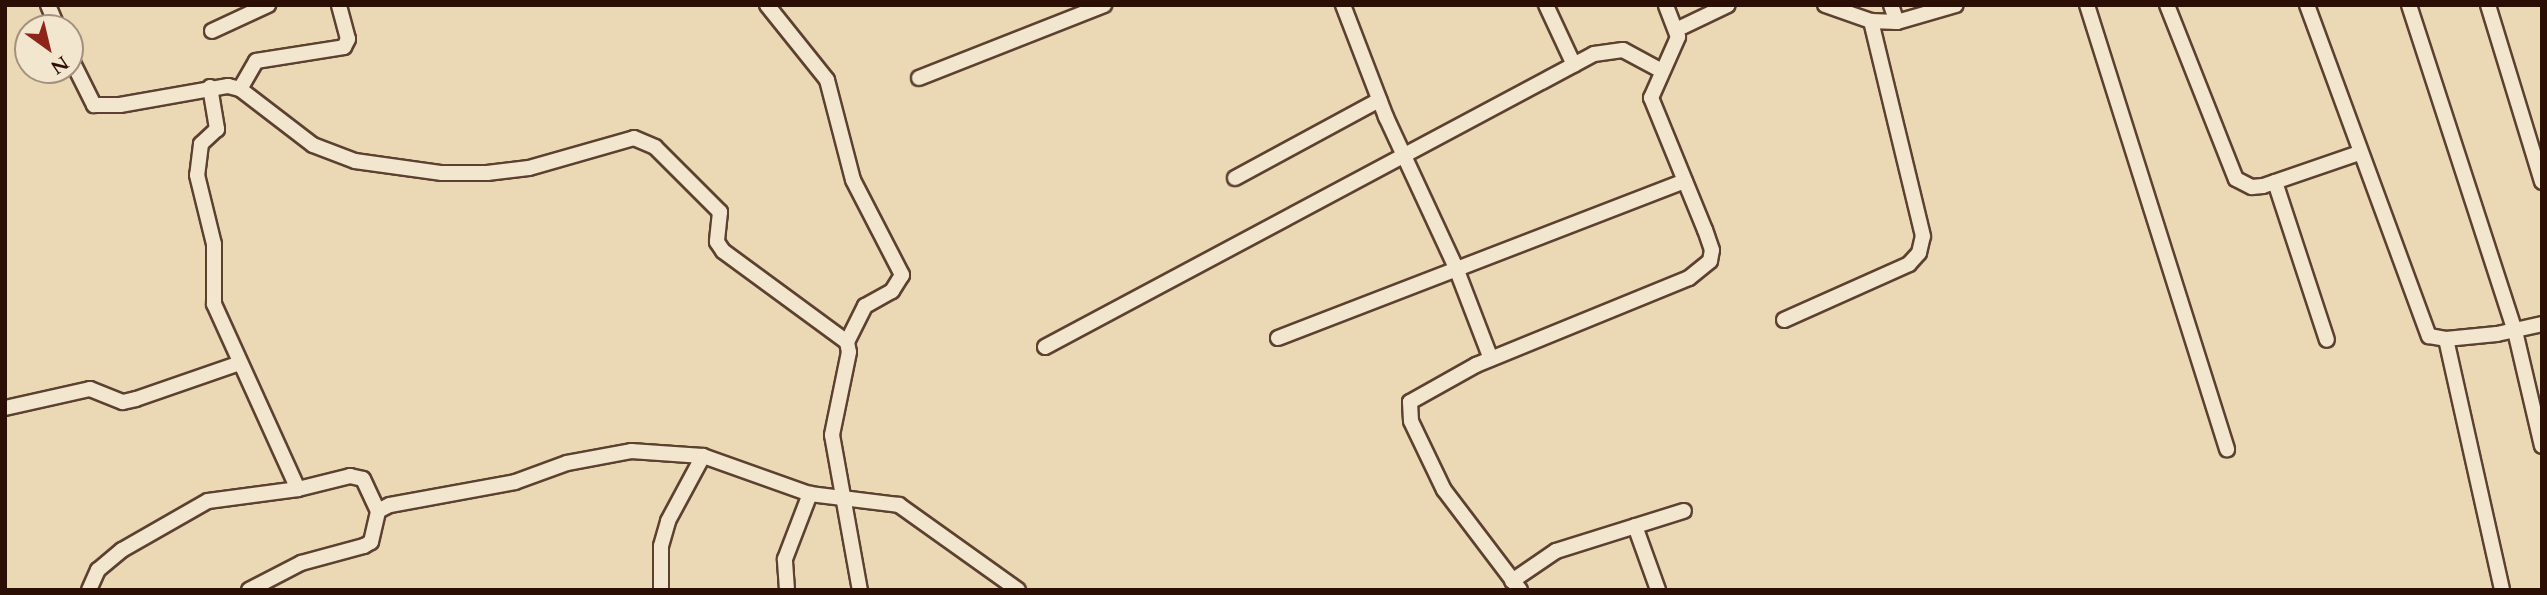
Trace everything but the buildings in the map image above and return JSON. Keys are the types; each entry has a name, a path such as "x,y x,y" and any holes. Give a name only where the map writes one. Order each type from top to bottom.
{"street":[{"path":"212,31 268,5"},
{"path":"240,89 256,61 344,47 347,31 339,5"},
{"path":"767,5 827,80 853,180 902,275 892,291 865,306 847,342 849,352 832,435 860,590"},
{"path":"919,78 1075,10 1104,5"},
{"path":"1343,5 1379,100 1456,268 1491,359"},
{"path":"1546,5 1574,65"},
{"path":"1666,5 1678,29"},
{"path":"1684,511 1556,551 1516,585 1444,490 1408,411 1419,394 1491,359 1703,270 1713,250 1651,98 1678,29 1728,5"},
{"path":"1825,5 1871,21 1897,22 1956,5"},
{"path":"1891,5 1897,22"},
{"path":"2087,5 2227,449"},
{"path":"2167,5 2236,179 2252,187 2275,182 2359,153"},
{"path":"2307,5 2422,324 2429,336 2446,339 2515,331 2542,324"},
{"path":"2409,5 2515,331 2542,446"},
{"path":"2488,5 2542,182"},
{"path":"1784,320 1909,264 1919,253 1923,236 1871,21"},
{"path":"1045,348 1194,265 1405,158 1574,65 1610,49 1623,50 1662,71"},
{"path":"81,84 86,95 100,107 210,87 240,89 264,111 313,145 355,161 442,173 507,171 634,138 645,141 720,212 717,242 723,251 847,342"},
{"path":"210,87 217,129 201,144 197,175 214,244 214,304 298,489"},
{"path":"1235,178 1379,100"},
{"path":"1278,338 1685,181"},
{"path":"2275,182 2326,340"},
{"path":"2446,339 2502,590"},
{"path":"5,408 90,389 123,402 136,400 240,363"},
{"path":"378,511 429,494 515,482 591,457 631,451 703,456 810,494 845,498 912,512 1018,590"},
{"path":"661,590 661,546 668,521 703,456"},
{"path":"89,590 98,569 187,510 208,501 298,489 350,476 363,479 378,511 370,542 365,547 301,564 255,588"},
{"path":"787,590 785,559 810,494"},
{"path":"1635,526 1658,590"}]}
